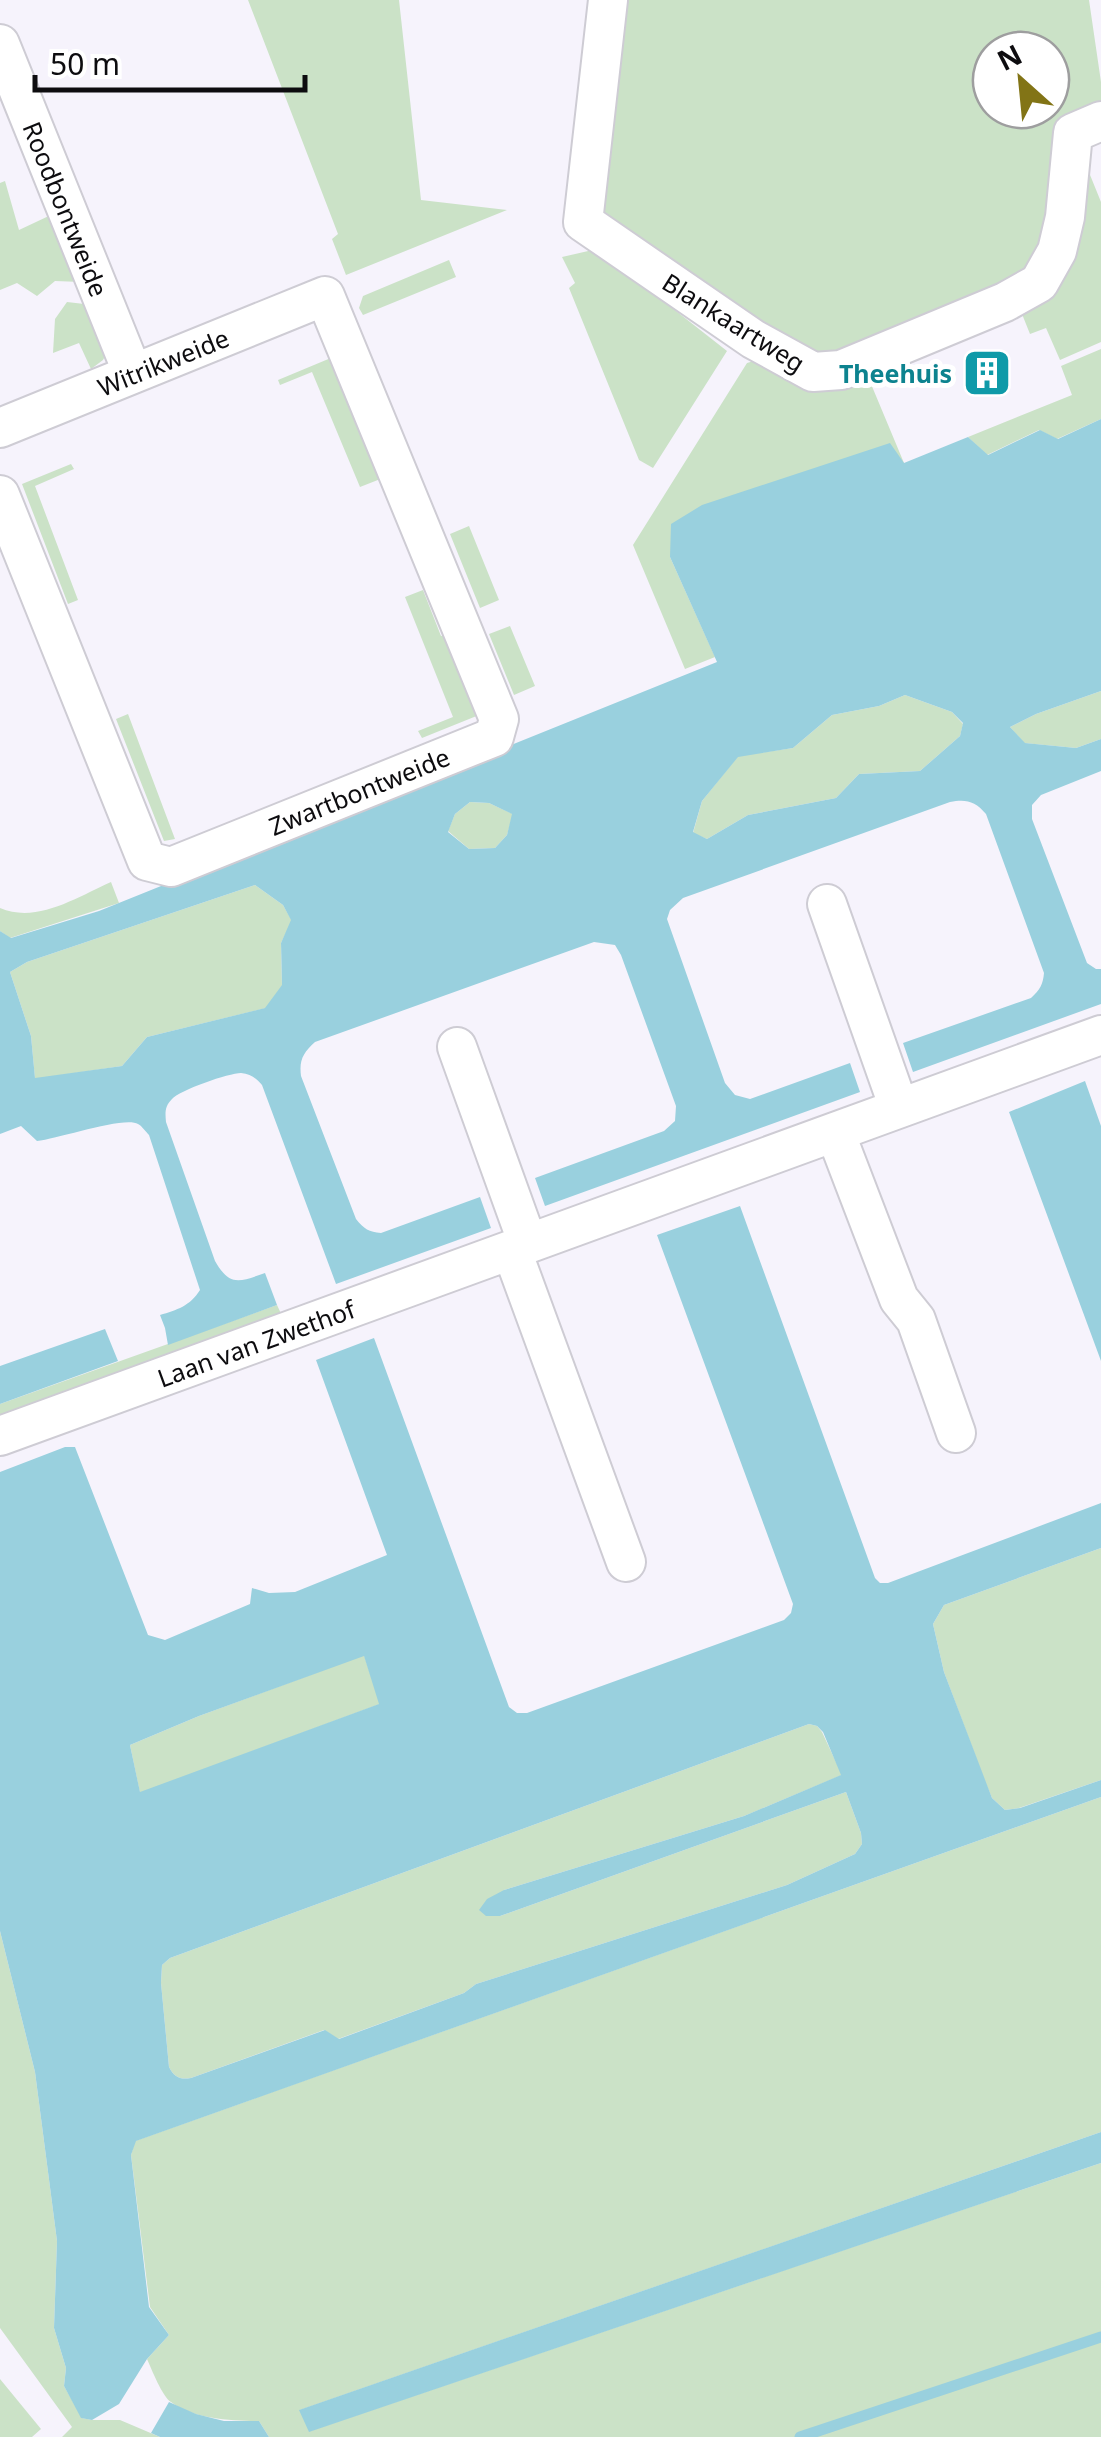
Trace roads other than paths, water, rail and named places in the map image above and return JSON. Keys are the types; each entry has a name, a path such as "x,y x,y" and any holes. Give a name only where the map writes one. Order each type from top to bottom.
{"street":[{"name":"Blankaartweg","path":"608,0 583,222 753,340 813,372 840,370 1005,302 1040,283 1057,252 1065,217 1073,133 1101,121"},
{"name":"Roodbontweide","path":"0,44 133,374"},
{"name":"Witrikweide","path":"0,428 325,296"},
{"name":"Zwartbontweide","path":"0,495 147,860 171,867 494,737 499,719 325,296"},
{"path":"826,904 899,1108"},
{"name":"Laan van Zwethof","path":"0,1436 1101,1035"},
{"path":"457,1046 626,1562"},
{"path":"835,1132 900,1299 916,1320 956,1433"}],"water":[{"path":"1101,419 1101,691 1010,727 1025,743 1076,748 1101,739 1101,771 1041,795 1032,805 1032,819 1087,963 1101,969 1101,1004 913,1072 903,1043 1031,998 1043,980 1044,973 986,814 970,802 950,802 683,898 670,910 667,919 725,1083 735,1095 750,1099 850,1063 860,1092 545,1206 535,1178 664,1131 675,1121 676,1106 615,945 594,942 315,1042 303,1057 301,1076 356,1219 367,1229 381,1233 480,1197 491,1228 336,1284 262,1085 241,1073 205,1083 172,1099 166,1109 166,1122 215,1261 231,1279 265,1273 277,1305 168,1345 160,1315 187,1304 200,1290 149,1135 131,1122 37,1141 21,1126 0,1134 0,931 11,938 99,911 717,662 670,557 671,524 702,505 890,443 904,463 968,437 988,455 1040,430 1058,439","holes":["905,695 952,712 963,723 960,736 920,771 859,774 836,798 748,815 707,839 693,832 702,801 738,757 793,748 832,715 879,706","470,802 489,803 512,814 507,835 495,848 469,849 448,832 455,814","255,885 283,905 291,920 281,943 282,985 265,1008 147,1037 122,1066 35,1078 31,1036 10,972 27,962"]},
{"path":"1085,1081 1101,1126 1101,1361 1009,1112"},
{"path":"740,1206 880,1583 1101,1503 1101,1548 944,1605 933,1624 944,1672 992,1798 1005,1810 1020,1808 1101,1780 1101,1797 136,2141 131,2155 149,2307 169,2335 147,2359 119,2404 92,2420 81,2418 64,2386 66,2368 54,2328 57,2241 35,2072 0,1931 0,1472 65,1447 75,1447 148,1635 165,1640 250,1604 252,1588 269,1593 295,1592 387,1555 316,1360 374,1338 509,1707 517,1713 527,1713 784,1620 791,1613 793,1604 657,1235","holes":["364,1656 379,1704 140,1792 130,1745","809,1724 823,1732 841,1775 744,1816 504,1890 487,1899 479,1910 486,1916 500,1916 846,1792 861,1833 862,1844 855,1854 787,1885 476,1984 464,1993 339,2039 325,2030 191,2078 178,2077 169,2067 161,1983 162,1965 170,1958"]},
{"path":"105,1329 118,1361 0,1404 0,1366"},
{"path":"1101,2132 1101,2163 309,2432 299,2410"},
{"path":"169,2402 224,2421 259,2421 269,2437 160,2437 151,2433"}],"waterway":[{"path":"800,2437 1101,2337"}],"place":[{"name":"Theehuis","path":"987,373"}]}
